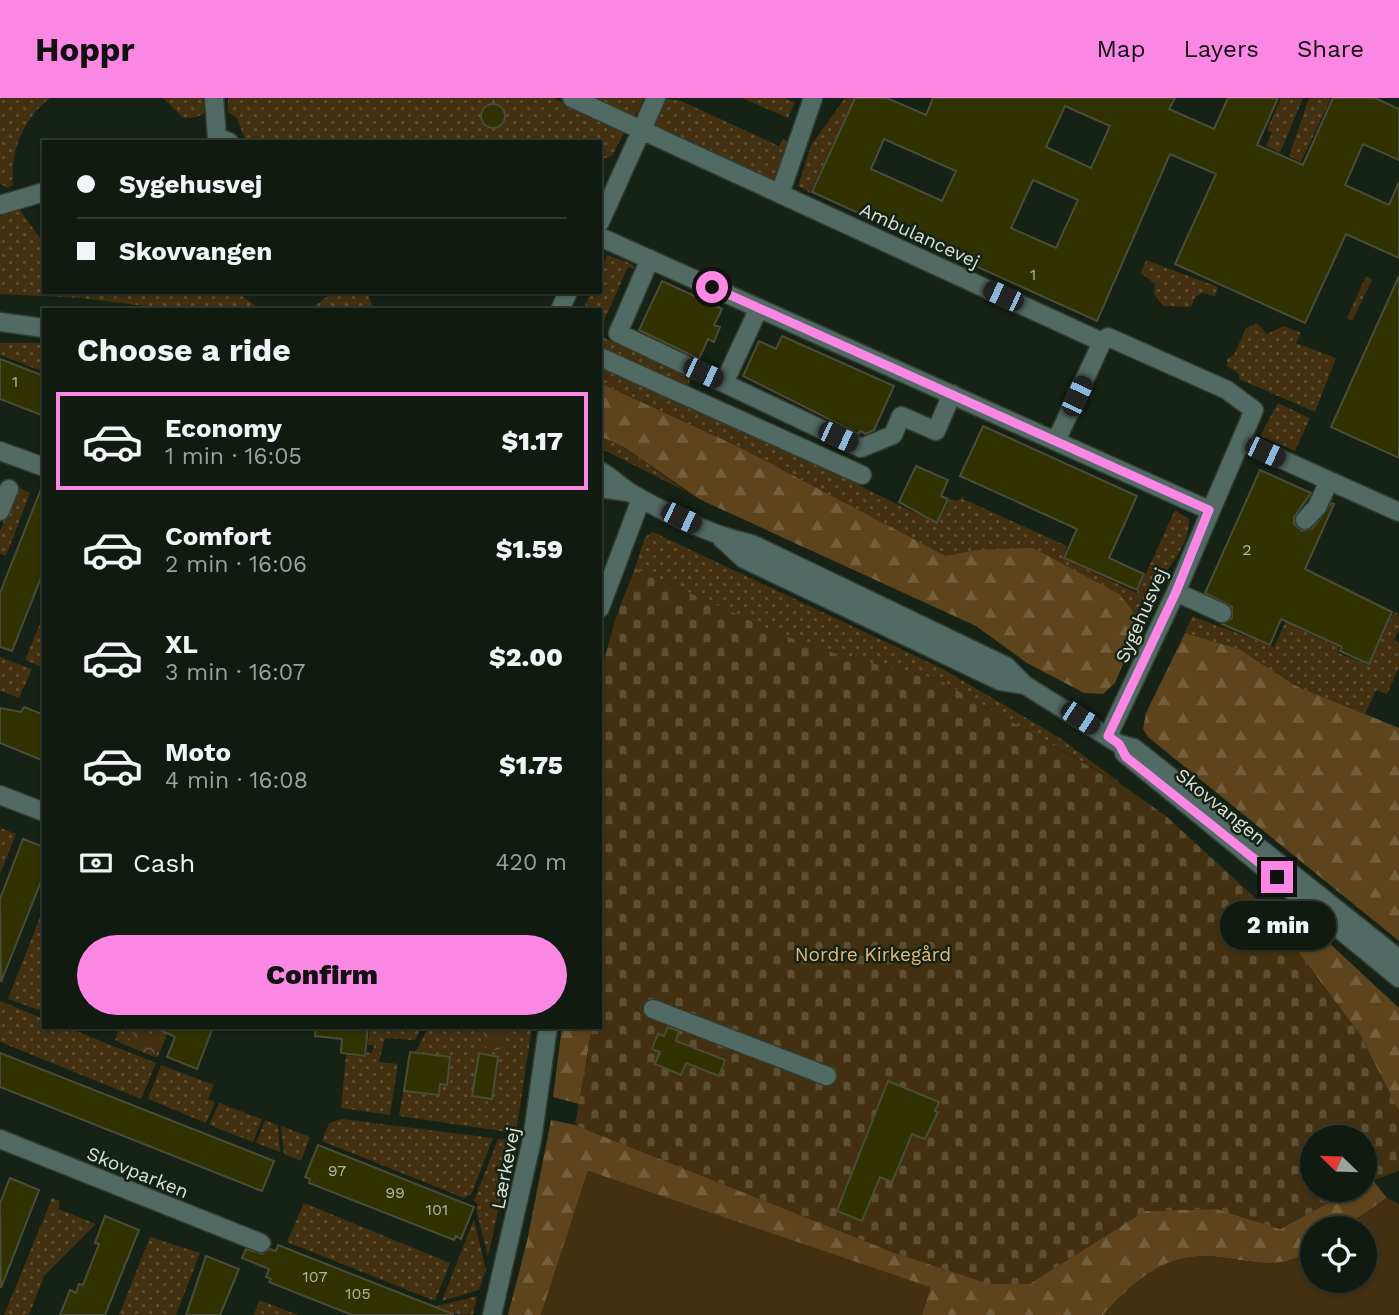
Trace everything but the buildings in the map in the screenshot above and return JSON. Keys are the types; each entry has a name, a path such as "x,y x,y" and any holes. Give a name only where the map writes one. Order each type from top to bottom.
{"street":[{"path":"214,98 216,140"},
{"name":"Ambulancevej","path":"572,98 1102,342 1108,337 1216,385 1254,410 1241,441"},
{"path":"602,217 656,98"},
{"path":"780,194 813,98"},
{"path":"1,203 42,193"},
{"path":"602,238 1209,510"},
{"path":"650,259 618,332 861,448 893,435 901,416 936,431 952,394"},
{"path":"724,383 759,308"},
{"path":"5,322 42,316"},
{"path":"5,322 42,328"},
{"path":"1056,441 1102,342"},
{"path":"602,358 862,475"},
{"path":"1241,441 1399,512"},
{"name":"Sygehusvej","path":"1114,740 1209,510 1241,441"},
{"path":"0,451 42,466"},
{"name":"Skovvangen","path":"602,472 613,477 635,495 720,537 744,559 1000,681 1025,685 1114,740 1134,748 1399,959"},
{"path":"1305,520 1317,507 1329,481"},
{"name":"Skovvangen","path":"602,488 635,495"},
{"path":"0,511 9,489"},
{"path":"602,602 635,495"},
{"path":"1176,592 1222,613"},
{"name":"Skovvangen","path":"1114,740 1126,757 1399,978"},
{"path":"0,795 42,811"},
{"path":"653,1010 827,1076"},
{"name":"Lærkevej","path":"492,1315 532,1140 548,1029"},
{"name":"Skovparken","path":"0,1139 261,1243"}],"green space":[{"path":"0,98 50,98 32,116 20,137 14,160 13,185 8,188 0,184"},
{"path":"163,98 207,98 208,111 197,117 183,118"},
{"path":"228,98 553,98 625,131 612,156 602,159 602,140 251,140 244,137 237,118 228,112"},
{"path":"585,98 644,98 637,114 633,116"},
{"path":"663,98 681,101 779,146 783,139 791,142 777,177 774,181 650,127"},
{"path":"742,98 785,98 795,103 788,118"},
{"path":"845,98 854,98 810,193 798,186 811,145"},
{"path":"1281,98 1303,98 1280,153 1266,146 1272,133 1267,130"},
{"path":"1309,98 1331,98 1301,162 1289,156"},
{"path":"20,210 42,241 42,294 240,294 258,308 161,308 81,298 0,294 0,216"},
{"path":"607,255 632,264 635,269 628,267 602,326 602,308 584,308 590,294 602,294 602,266"},
{"path":"1146,260 1218,287 1215,296 1203,293 1195,297 1191,307 1163,306 1154,294 1155,284 1141,273"},
{"path":"1366,276 1372,280 1352,321 1347,318"},
{"path":"330,294 368,294 373,308 313,308"},
{"path":"1257,323 1267,334 1284,326 1301,333 1296,343 1336,358 1315,412 1239,379 1239,374 1227,366 1227,359 1234,355 1246,328"},
{"path":"602,337 692,377 687,387 602,350"},
{"path":"0,343 42,343 42,371 0,355"},
{"path":"602,365 859,481 858,485 938,524 950,499 957,501 964,496 963,499 1067,546 1063,558 1137,593 1175,510 1189,519 1189,527 1180,551 1155,591 1137,630 1132,610 975,550 946,556 741,448 602,384"},
{"path":"602,384 741,448 946,556 975,550 1033,548 1119,594 1132,610 1137,630 1115,683 1103,694 1084,693 1027,663 976,626 699,499 624,447 602,437"},
{"path":"1278,403 1310,418 1295,451 1260,436"},
{"path":"602,437 624,447 687,492 602,449"},
{"path":"17,487 30,493 6,556 0,554 0,531"},
{"path":"653,532 943,669 1060,738 1123,785 937,679 843,656 782,635 635,568 645,537"},
{"name":"Nordre Kirkegård","path":"635,568 782,635 843,656 937,679 1122,785 1166,816 1265,907 1360,1035 1399,1111 1399,1171 1377,1179 1377,1125 1300,1125 1300,1202 1330,1202 1280,1229 1217,1209 1145,1211 1029,1284 989,1284 895,1253 575,1125 592,1029 602,1029 602,668 615,620"},
{"path":"1308,572 1319,576 1297,628 1339,647 1338,653 1369,665 1394,612 1399,614 1399,630 1394,640 1399,643 1399,667 1387,694 1376,690 1365,714 1296,686 1239,649 1185,633 1192,616 1274,647"},
{"path":"42,619 42,667 25,660"},
{"path":"1185,633 1239,649 1296,686 1399,728 1399,941 1148,737 1143,729 1146,713"},
{"path":"0,657 32,669 19,698 0,691"},
{"path":"1,828 16,834 0,874 0,830"},
{"path":"1265,907 1326,940 1399,1008 1399,1111 1360,1035"},
{"path":"42,912 42,1011 8,999"},
{"path":"0,1001 42,1018 42,1029 71,1029 156,1063 141,1099 0,1042"},
{"path":"119,1029 135,1029 127,1046 115,1040"},
{"path":"134,1029 162,1038 155,1057 127,1046"},
{"path":"138,1029 169,1029 158,1057 155,1057 162,1038"},
{"path":"370,1029 421,1029 415,1040 385,1038 379,1062 398,1064 390,1115 341,1108 346,1055 366,1057 367,1052 372,1053 374,1045 368,1045"},
{"path":"427,1029 532,1029 516,1133 399,1116 409,1058 418,1048"},
{"path":"485,1029 503,1029 503,1047 494,1050 485,1047 482,1038"},
{"path":"562,1029 592,1029 579,1104 553,1097"},
{"path":"161,1065 214,1085 208,1099 215,1102 206,1123 148,1099"},
{"path":"219,1103 262,1119 253,1142 209,1125"},
{"path":"342,1119 493,1138 471,1195 464,1198 322,1141 329,1123"},
{"path":"265,1120 278,1125 280,1152 256,1143"},
{"path":"551,1120 575,1125 895,1253 1029,1284 1145,1211 1217,1209 1280,1229 1300,1218 1300,1257 1296,1259 1264,1263 1198,1256 1170,1262 1138,1281 1103,1315 922,1315 930,1288 588,1171 541,1315 508,1315 527,1241"},
{"path":"281,1126 310,1137 301,1161 284,1154"},
{"path":"498,1139 513,1141 488,1257 476,1209 478,1204 474,1201"},
{"path":"588,1171 930,1287 922,1315 541,1315"},
{"path":"1377,1185 1387,1198 1361,1216 1304,1216 1330,1202 1377,1202"},
{"path":"52,1198 60,1201 58,1209 96,1224 44,1276 29,1315 4,1315"},
{"path":"1387,1198 1399,1204 1399,1315 1103,1315 1129,1289 1159,1267 1198,1256 1264,1263 1300,1257 1300,1293 1377,1293 1377,1216 1361,1216"},
{"path":"304,1203 450,1263 435,1301 287,1242"},
{"path":"474,1219 486,1270 479,1290 442,1301"},
{"path":"150,1237 200,1253 176,1315 119,1315"},
{"path":"477,1296 473,1315 435,1313 437,1306"},
{"path":"259,1300 298,1315 254,1315"}],"route":[{"path":"712,287 1209,510 1176,592 1108,736 1119,744 1126,757 1277,877"}]}
